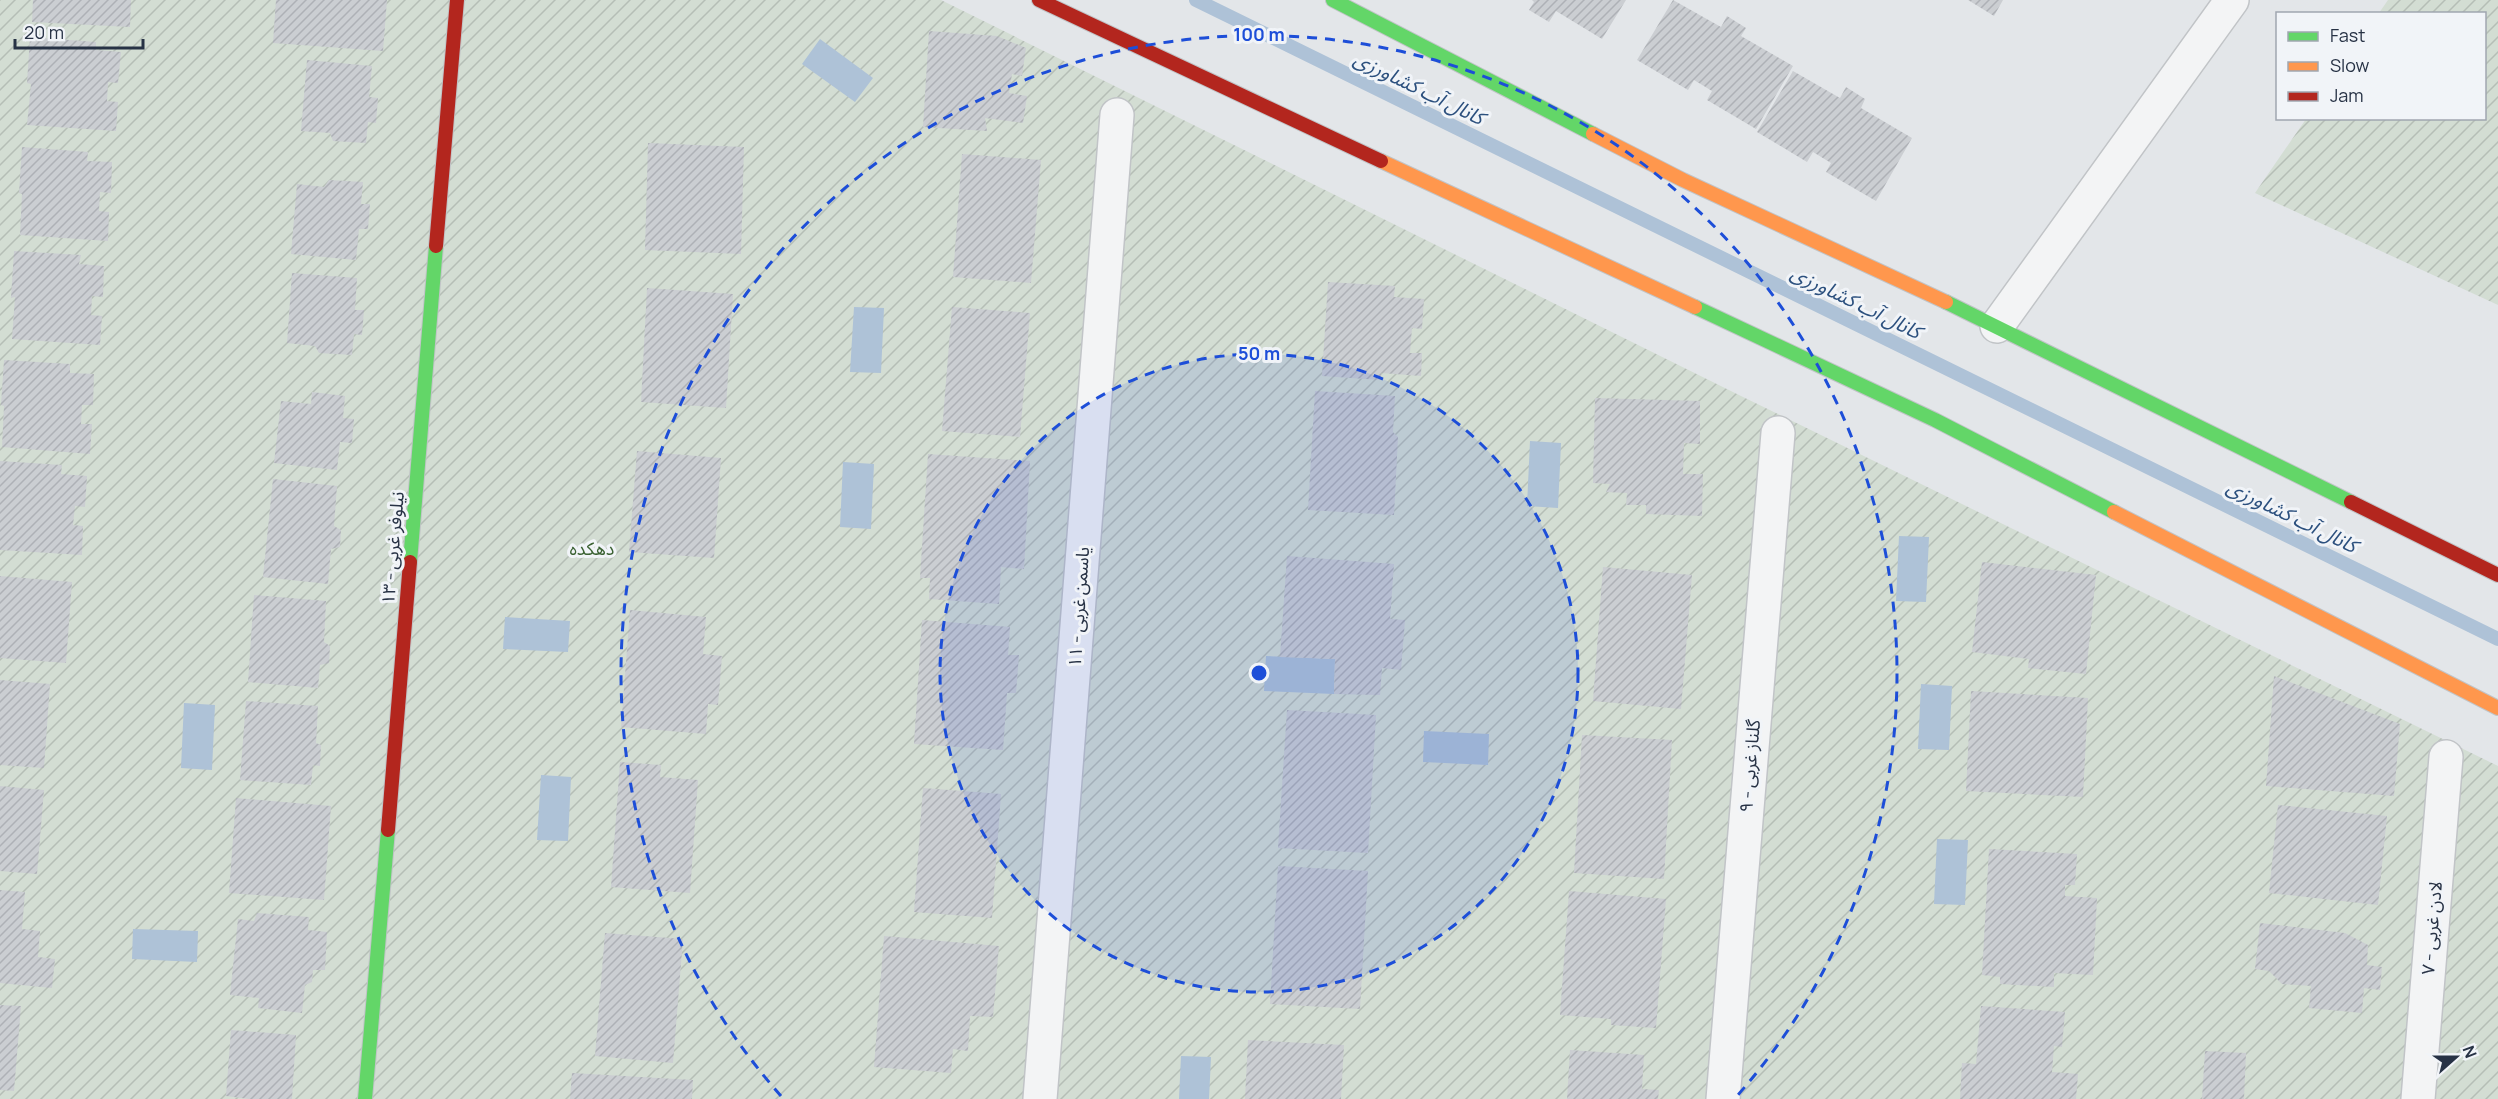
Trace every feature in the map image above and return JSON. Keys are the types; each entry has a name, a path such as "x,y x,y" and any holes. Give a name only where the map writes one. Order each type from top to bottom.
{"street":[{"name":"نیلوفر غربی - ۱۳","path":"365,1099 457,0"},
{"path":"1039,0 1935,420 2498,708"},
{"path":"1333,0 1683,180 1997,326 2498,575"},
{"path":"1997,326 2232,0"},
{"name":"یاسمن غربی - ۱۱","path":"1040,1099 1117,115"},
{"name":"گلناز غربی - ۹","path":"1723,1099 1778,434"},
{"name":"لادن غربی - ۷","path":"2418,1099 2446,757"}],"green space":[{"name":"دهکده","path":"0,0 941,0 1741,396 2498,766 2498,1099 0,1099"},
{"path":"2388,0 2498,0 2498,305 2255,193 2305,120 2486,120 2486,12 2380,12"}],"water":[{"path":"820,39 873,78 855,102 802,64"},
{"path":"854,307 884,308 881,373 850,372"},
{"path":"1530,441 1561,443 1558,508 1527,506"},
{"path":"843,462 874,464 871,529 840,527"},
{"path":"1899,536 1929,537 1926,602 1896,601"},
{"path":"505,617 570,621 568,652 503,649"},
{"path":"1266,656 1335,659 1334,694 1264,691"},
{"path":"1921,684 1952,686 1949,750 1918,749"},
{"path":"184,703 215,705 212,770 181,768"},
{"path":"1424,731 1489,734 1488,765 1423,762"},
{"path":"541,775 571,777 568,841 537,840"},
{"path":"1937,839 1968,840 1965,905 1934,904"},
{"path":"133,929 198,931 197,962 132,959"},
{"path":"1181,1056 1211,1057 1209,1099 1179,1099"}],"building":[{"path":"33,0 131,0 130,27 32,22"},
{"path":"276,0 387,0 383,51 273,43"},
{"path":"1532,0 1626,0 1602,39 1556,11 1549,22 1529,10 1534,2"},
{"path":"1673,0 1721,27 1727,16 1746,28 1741,36 1793,66 1756,129 1707,100 1712,91 1694,80 1688,90 1637,60"},
{"path":"1968,0 2003,0 1994,16"},
{"path":"929,31 997,36 1026,48 1022,76 1012,74 1009,93 1027,96 1023,123 985,118 987,131 923,127"},
{"path":"30,37 96,42 96,50 121,52 118,83 108,82 107,101 118,102 116,131 27,125 31,84 27,83"},
{"path":"307,60 372,66 369,97 378,98 376,123 368,122 366,143 333,141 330,133 301,131"},
{"path":"1793,71 1840,98 1846,87 1865,99 1861,108 1912,138 1876,201 1826,172 1831,163 1813,152 1807,162 1757,132"},
{"path":"648,143 744,147 741,254 645,250"},
{"path":"22,147 88,152 87,161 112,162 111,193 100,192 99,211 109,212 108,241 20,235 22,194 19,193"},
{"path":"962,154 1041,160 1031,283 953,277"},
{"path":"329,180 363,182 361,204 370,204 368,229 359,229 356,260 291,254 297,184 324,187"},
{"path":"14,251 81,255 79,264 104,266 103,297 92,296 91,315 102,316 100,345 12,339 15,297 11,298"},
{"path":"292,273 357,278 355,310 364,310 362,335 354,334 352,355 319,353 315,346 287,343"},
{"path":"1328,282 1395,286 1394,297 1424,299 1422,329 1412,328 1410,353 1422,353 1421,376 1381,373 1381,380 1322,376"},
{"path":"647,288 733,294 726,408 641,402"},
{"path":"952,307 1030,313 1020,437 942,431"},
{"path":"4,360 70,364 70,373 94,374 93,405 82,405 81,424 92,424 90,454 2,447 4,406 1,405"},
{"path":"1315,391 1395,396 1393,432 1398,437 1394,515 1308,510"},
{"path":"312,392 345,396 343,418 354,419 352,443 340,442 337,470 274,463 281,401 311,404"},
{"path":"1595,398 1700,401 1700,444 1684,443 1683,474 1703,474 1702,516 1646,514 1646,505 1626,505 1627,493 1606,492 1610,484 1593,483"},
{"path":"637,451 721,458 714,558 629,552"},
{"path":"928,454 1030,461 1024,569 1001,567 999,604 929,599 930,578 920,578"},
{"path":"0,461 62,465 61,474 87,476 85,507 75,506 73,525 83,526 82,555 0,550"},
{"path":"273,479 337,486 334,526 341,530 340,547 331,549 328,584 263,577"},
{"path":"1287,556 1394,564 1390,619 1405,620 1401,670 1382,668 1380,695 1334,694 1335,659 1280,657"},
{"path":"1982,562 2096,575 2086,674 2028,668 2029,659 1972,652"},
{"path":"1603,567 1692,575 1681,709 1593,701"},
{"path":"0,576 72,582 66,663 0,658"},
{"path":"254,595 326,601 324,642 330,646 329,663 320,665 318,688 248,682"},
{"path":"630,610 706,617 703,654 722,656 718,705 708,704 706,734 621,727"},
{"path":"922,620 1010,627 1008,655 1019,655 1016,693 1007,693 1003,750 914,744"},
{"path":"2274,676 2400,724 2394,796 2266,786"},
{"path":"0,680 50,684 44,768 0,765"},
{"path":"1971,691 2088,698 2083,797 1966,791"},
{"path":"246,701 318,706 316,743 321,745 320,766 313,765 311,785 240,780"},
{"path":"1287,710 1376,715 1368,853 1278,848"},
{"path":"1582,735 1672,740 1664,879 1574,873"},
{"path":"620,762 661,765 660,777 698,780 690,893 611,887"},
{"path":"0,786 44,790 37,874 0,871"},
{"path":"923,788 1001,794 992,918 914,912"},
{"path":"236,798 331,806 324,900 229,893"},
{"path":"2278,805 2387,816 2378,905 2269,893"},
{"path":"1989,849 2077,854 2075,885 2065,885 2065,896 2097,898 2093,975 2054,973 2054,987 2000,984 2000,977 1982,975"},
{"path":"1278,866 1368,871 1360,1009 1270,1004"},
{"path":"0,890 25,892 22,929 40,931 38,957 55,959 52,988 0,983"},
{"path":"1569,891 1666,899 1656,1028 1611,1025 1611,1019 1560,1015"},
{"path":"257,913 309,917 308,930 327,932 325,970 313,970 312,982 305,985 302,1013 258,1008 259,998 230,995 238,919 254,921"},
{"path":"2260,923 2345,933 2368,945 2367,965 2382,967 2380,990 2364,988 2362,1013 2309,1008 2311,986 2282,984 2269,971 2255,969"},
{"path":"605,933 683,939 673,1063 595,1056"},
{"path":"884,936 999,946 993,1017 970,1016 968,1051 953,1049 951,1073 874,1067"},
{"path":"0,1005 21,1006 14,1091 0,1090"},
{"path":"1981,1006 2065,1012 2062,1047 2054,1046 2052,1072 2078,1074 2076,1099 1960,1099 1962,1063 1976,1064"},
{"path":"231,1030 296,1035 292,1099 249,1099 226,1096"},
{"path":"1248,1040 1344,1045 1341,1099 1245,1099"},
{"path":"1570,1050 1644,1055 1642,1089 1659,1090 1658,1099 1567,1099"},
{"path":"2205,1051 2246,1053 2244,1099 2202,1099"},
{"path":"572,1073 693,1080 692,1099 570,1099"}],"waterway":[{"name":"کانال آب کشاورزی","path":"1196,0 2498,639"}],"traffic: fast":[{"path":"1333,0 1593,134"},
{"path":"410,562 436,246"},
{"path":"1946,302 2351,502"},
{"path":"1695,307 1935,420 2114,512"},
{"path":"365,1099 388,830"}],"traffic: slow":[{"path":"1593,134 1683,180 1946,302"},
{"path":"1381,161 1695,307"},
{"path":"2114,512 2498,708"}],"traffic: jam":[{"path":"436,246 457,0"},
{"path":"1039,0 1381,161"},
{"path":"2351,502 2498,575"},
{"path":"388,830 410,562"}]}
